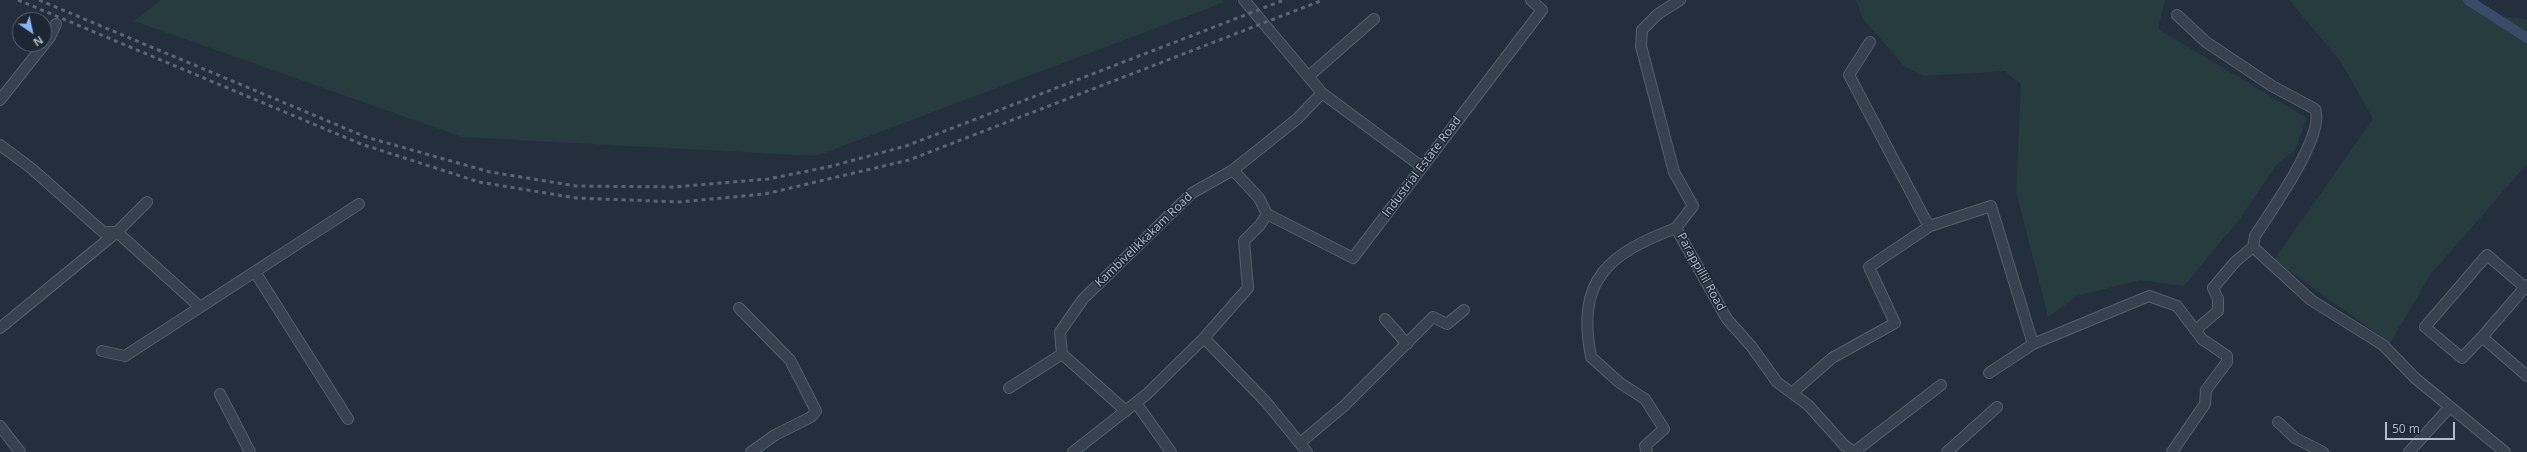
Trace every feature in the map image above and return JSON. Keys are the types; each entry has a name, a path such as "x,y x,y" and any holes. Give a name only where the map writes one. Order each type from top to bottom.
{"street":[{"path":"1244,0 1322,93 1422,167"},
{"name":"Industrial Estate Road","path":"1267,214 1353,258 1542,10 1531,0"},
{"name":"Parappillil Road","path":"1680,0 1658,14 1642,30 1641,46 1674,172 1693,206 1676,228 1727,319 1777,382 1808,405 1844,445 1854,452"},
{"path":"2177,15 2206,42 2272,86 2315,109 2318,114 2318,122 2307,152 2255,236 2253,247 2235,262 2213,288 2218,299 2218,311 2199,327 2197,331"},
{"path":"1309,76 1374,19"},
{"path":"0,100 46,43 56,24"},
{"path":"1870,42 1849,75 1930,226"},
{"name":"Kambivelikkakam Road","path":"1062,354 1060,332 1083,299 1192,193 1233,170 1297,119 1322,93"},
{"path":"0,145 31,168 102,231 117,232 200,307"},
{"path":"1073,452 1147,394 1204,338 1248,288 1244,241 1260,225 1267,214 1259,198 1233,170"},
{"path":"0,328 117,232 147,202"},
{"path":"102,351 125,356 359,204"},
{"path":"1792,393 1832,358 1895,323 1869,267 1930,226 1991,206 2033,344"},
{"path":"1647,452 1645,446 1664,429 1645,399 1620,382 1591,357 1587,335 1587,321 1591,294 1599,274 1639,243 1676,228"},
{"path":"2253,247 2311,300 2383,345 2415,378 2448,408 2505,452"},
{"path":"2487,255 2526,287 2462,358 2425,327 2487,255"},
{"path":"255,272 348,419"},
{"path":"1989,373 2033,344 2149,296 2176,306 2202,339 2223,351 2227,356 2227,362 2214,376 2206,390 2205,404 2172,452"},
{"path":"738,308 790,360 816,411 811,417 775,435 755,451"},
{"path":"1300,443 1344,406 1433,317 1447,324 1464,310"},
{"path":"1385,318 1407,344"},
{"path":"2482,337 2527,376"},
{"path":"1204,338 1266,402 1307,452"},
{"path":"1010,388 1062,354 1126,411"},
{"path":"1854,452 1941,385"},
{"path":"220,394 250,452"},
{"path":"1136,402 1171,452"},
{"path":"1947,452 1997,407"},
{"path":"2409,452 2448,408"},
{"path":"2278,422 2295,438 2323,452"},
{"path":"0,426 20,452"}],"green space":[{"path":"161,0 1222,0 1225,2 816,156 462,137 134,21"},
{"path":"1856,0 2165,0 2158,29 2307,118 2295,150 2276,165 2239,220 2184,286 2141,280 2077,296 2048,317 2016,191 2021,84 2005,71 1923,76 1904,66 1863,19"},
{"path":"2289,0 2477,0 2497,15 2527,20 2527,164 2431,274 2390,343 2274,260 2373,119 2341,62"}],"waterway":[{"path":"2468,0 2527,38"}],"railway":[{"path":"18,0 361,144 479,182 576,198 680,202 765,194 909,160 1323,0"},
{"path":"39,0 366,137 490,172 576,186 674,187 768,179 828,167 906,146 1284,0"}]}
